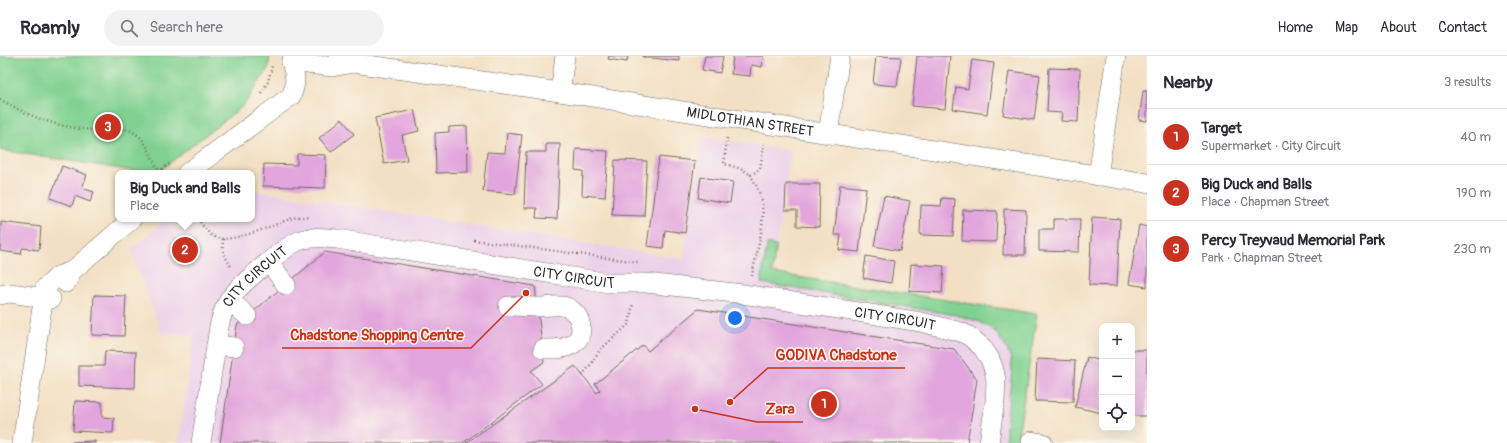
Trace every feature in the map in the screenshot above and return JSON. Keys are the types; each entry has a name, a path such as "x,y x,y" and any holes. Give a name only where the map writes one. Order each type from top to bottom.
{"street":[{"path":"560,92 565,56"},
{"path":"828,134 840,56"},
{"path":"1098,176 1116,56"},
{"path":"191,170 273,109 283,76 292,59"},
{"name":"MIDLOTHIAN STREET","path":"292,59 332,67 346,59 1147,183"},
{"path":"22,443 45,302 45,288 58,276 72,272 129,222"},
{"name":"CITY CIRCUIT","path":"201,443 225,346 220,320 229,299 244,283 292,243 308,238 320,237 345,240 491,271 609,283 646,283 743,294 921,322 951,329 969,336 982,347 994,370 996,381 995,401 990,443"},
{"path":"269,262 286,285"},
{"path":"0,294 10,294 45,302"},
{"path":"229,299 247,316"},
{"path":"0,301 8,305 45,302"},
{"path":"508,306 539,307 560,305 568,307 575,312 579,320 581,330 577,340 567,347 543,349"}],"path":[{"path":"0,99 15,108 62,126 90,131 130,130 136,134 147,147 158,170"},
{"path":"727,138 724,164 742,169 751,175 761,196 761,233 752,277 745,285 743,294"},
{"path":"751,175 760,169 764,144"},
{"path":"200,222 212,236 230,239 290,219"},
{"path":"223,239 222,250 235,272"},
{"path":"582,374 589,367 600,350 629,324 634,299"}],"shaded area":[{"path":"702,137 791,151 772,273 1037,314 1017,443 179,443 194,335 162,335 131,250 163,222 255,222 255,190 684,259"}],"green space":[{"path":"0,56 270,56 268,69 244,105 161,170 127,170 0,150"},
{"path":"767,244 776,246 772,273 1037,314 1017,443 1006,443 1006,427 1012,370 1011,359 1007,349 996,332 977,321 956,315 761,283"}],"building":[{"path":"609,56 628,56 627,62 608,59"},
{"path":"679,56 679,61 643,57"},
{"path":"705,56 723,56 720,73 702,70"},
{"path":"733,56 763,56 762,67 751,65 750,76 731,74"},
{"path":"876,56 901,57 897,86 873,84"},
{"path":"917,56 950,56 945,109 912,106"},
{"path":"972,60 994,63 987,114 953,109 956,87 968,89"},
{"path":"1049,68 1080,69 1078,122 1061,121 1062,113 1047,112"},
{"path":"1009,71 1040,75 1034,120 1003,115"},
{"path":"1143,91 1147,91 1147,121 1139,120"},
{"path":"414,110 419,131 402,135 407,160 384,164 375,118"},
{"path":"342,119 354,134 331,152 319,138"},
{"path":"467,126 468,172 436,173 435,133 449,132 449,127"},
{"path":"507,133 522,135 515,194 483,191 487,152 505,153"},
{"path":"546,144 560,144 557,219 536,218 537,208 524,208 526,152 546,152"},
{"path":"576,149 608,151 605,197 582,195 583,171 575,170"},
{"path":"297,154 326,155 325,188 263,186 264,164 297,165"},
{"path":"659,157 695,161 685,233 665,230 663,248 647,246"},
{"path":"615,160 647,161 644,216 612,215"},
{"path":"62,166 87,175 82,188 94,192 90,202 75,196 72,206 50,198"},
{"path":"701,177 733,182 730,203 698,198"},
{"path":"786,184 820,184 819,227 797,226 797,210 785,210"},
{"path":"840,185 866,188 859,252 839,250 841,235 834,235"},
{"path":"884,196 910,201 900,251 874,246"},
{"path":"942,198 955,199 953,236 920,235 921,205 941,206"},
{"path":"1004,209 1026,210 1025,255 1003,255"},
{"path":"963,210 997,211 996,242 962,241"},
{"path":"1092,217 1120,219 1117,286 1089,285"},
{"path":"1054,219 1080,219 1079,252 1039,251 1039,229 1054,229"},
{"path":"1,222 41,227 39,250 22,248 21,254 0,251"},
{"path":"1139,225 1147,227 1147,287 1129,284"},
{"path":"325,252 535,286 544,362 531,371 542,384 463,443 220,443 237,325"},
{"path":"866,256 894,261 891,283 863,278"},
{"path":"911,264 944,266 942,293 909,291"},
{"path":"94,295 126,296 124,336 92,335"},
{"path":"698,309 954,349 977,379 967,443 466,443 575,366 597,393 600,390 595,384 643,345 648,351"},
{"path":"1135,350 1147,350 1147,416 1135,416"},
{"path":"105,351 136,352 135,388 79,386 79,366 104,366"},
{"path":"1087,357 1099,360 1099,412 1075,407"},
{"path":"1037,359 1075,361 1073,402 1035,401"},
{"path":"75,401 102,402 102,417 114,418 113,433 73,431"},
{"path":"95,441 95,443 70,443 70,442"}],"place":[{"name":"Percy Treyvaud Memorial Park","path":"108,127"},
{"name":"Big Duck and Balls","path":"185,250"},
{"name":"Chadstone Shopping Centre","path":"526,293"},
{"name":"GODIVA Chadstone","path":"730,402"},
{"name":"Target","path":"824,404"},
{"name":"Zara","path":"695,409"}]}
